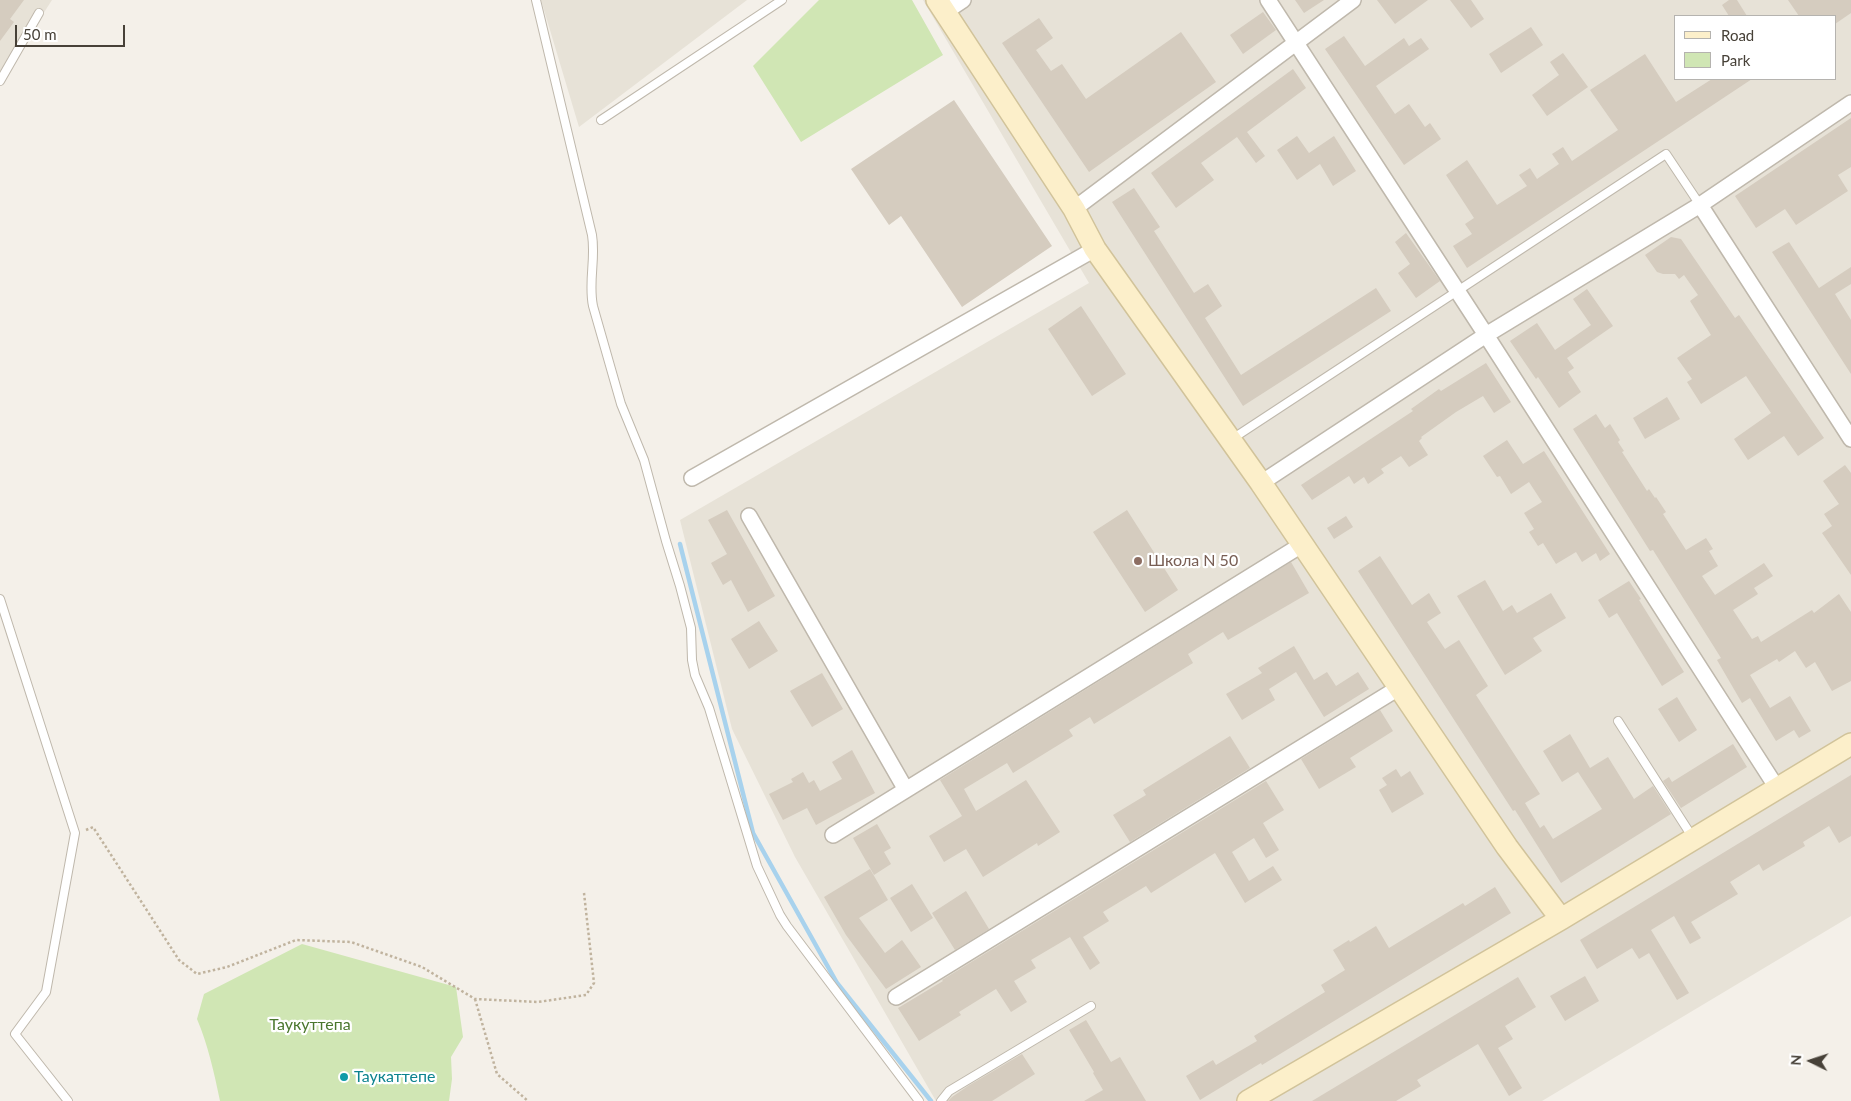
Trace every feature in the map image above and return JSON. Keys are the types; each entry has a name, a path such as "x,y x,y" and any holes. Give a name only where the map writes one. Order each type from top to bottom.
{"street":[{"path":"963,0 941,6 1074,209 1095,249 1261,483 1508,847 1561,919"},
{"path":"1268,0 1486,334 1776,788"},
{"path":"1074,209 1353,0"},
{"path":"1261,483 1486,334 1700,205 1851,103"},
{"path":"1700,205 1851,439"},
{"path":"692,478 1095,249"},
{"path":"749,516 906,790"},
{"path":"832,835 1303,544"},
{"path":"896,997 1400,687"},
{"path":"1248,1101 1561,919 1851,744"}],"lane":[{"path":"536,0 592,235 593,255 590,282 593,306 621,404 644,460 680,586 691,628 692,660 695,675 709,708 757,866 787,926 919,1101"},
{"path":"601,120 782,0"},
{"path":"0,81 39,12"},
{"path":"1230,440 1666,154 1700,205"},
{"path":"0,599 75,833 46,992 15,1034 68,1101"},
{"path":"1618,721 1693,838"},
{"path":"941,1101 949,1091 1092,1006"}],"path":[{"path":"75,833 93,827 179,960 197,974 227,967 296,940 351,942 422,967 475,999 538,1002 586,994 594,983 584,893"},
{"path":"475,999 497,1074 528,1101"}],"shaded area":[{"path":"0,0 52,0 0,81"},
{"path":"541,0 747,0 579,127"},
{"path":"923,0 1851,0 1851,916 1542,1101 936,1101 795,857 732,729 680,520 1089,283"}],"green space":[{"path":"819,0 912,0 943,55 801,142 753,66"},
{"name":"Таукуттепа","path":"302,944 456,987 463,1037 451,1057 452,1079 449,1101 220,1101 208,1049 197,1019 204,994"}],"building":[{"path":"0,0 24,0 10,19 14,22 0,41"},
{"path":"1295,0 1324,0 1304,13"},
{"path":"1377,0 1428,0 1395,24"},
{"path":"1450,0 1471,0 1484,19 1471,28"},
{"path":"1729,0 1737,0 1746,15 1728,15 1722,5"},
{"path":"1788,0 1851,0 1851,13 1836,23 1836,15 1798,15"},
{"path":"1263,12 1276,30 1243,54 1230,35"},
{"path":"1039,18 1053,38 1036,50 1051,71 1062,64 1086,99 1181,32 1216,82 1089,172 1002,43"},
{"path":"1531,27 1543,45 1501,73 1489,54"},
{"path":"1344,36 1365,66 1404,38 1409,46 1421,38 1429,49 1376,86 1395,114 1409,104 1425,127 1430,123 1441,139 1404,165 1325,49"},
{"path":"1563,53 1588,87 1547,116 1532,95 1559,75 1550,62"},
{"path":"1645,54 1676,102 1710,80 1750,80 1467,268 1453,246 1472,234 1465,224 1474,218 1446,175 1467,160 1497,205 1527,186 1519,175 1530,168 1537,179 1559,164 1552,154 1563,147 1572,161 1618,130 1590,90"},
{"path":"1293,69 1306,88 1247,132 1265,156 1256,163 1237,137 1201,163 1214,180 1176,208 1151,173"},
{"path":"954,100 1052,246 962,307 901,216 889,225 851,169"},
{"path":"1851,118 1851,167 1838,175 1848,191 1796,225 1785,209 1756,228 1735,196"},
{"path":"1297,136 1309,153 1334,136 1356,171 1333,186 1320,164 1297,180 1277,150"},
{"path":"1134,188 1160,227 1154,231 1194,293 1208,284 1222,306 1205,318 1241,375 1376,288 1391,311 1243,406 1112,202"},
{"path":"1406,233 1440,281 1416,298 1398,273 1410,264 1395,242"},
{"path":"1671,237 1681,239 1735,318 1739,315 1824,438 1798,456 1784,436 1748,460 1734,439 1771,413 1746,376 1701,404 1687,382 1692,379 1677,358 1711,335 1690,301 1698,295 1684,275 1679,279 1675,274 1657,272 1645,255"},
{"path":"1789,242 1819,288 1851,267 1851,284 1835,294 1851,320 1851,374 1772,252"},
{"path":"1587,289 1613,326 1567,358 1574,368 1568,372 1581,392 1559,408 1510,341 1537,323 1555,350 1591,325 1573,299"},
{"path":"1081,306 1126,374 1092,396 1048,329"},
{"path":"1486,363 1511,402 1494,413 1483,396 1456,412 1421,437 1419,441 1428,455 1409,467 1401,456 1381,469 1384,473 1368,484 1364,477 1354,484 1349,476 1312,500 1301,485 1413,411 1411,409 1439,389 1441,391"},
{"path":"1667,397 1680,419 1645,439 1633,418"},
{"path":"1596,414 1605,428 1610,424 1620,440 1618,442 1624,451 1622,452 1647,491 1649,489 1666,512 1663,514 1686,550 1706,538 1713,549 1709,551 1718,566 1702,576 1715,595 1764,563 1773,576 1754,588 1758,594 1733,610 1752,639 1758,636 1761,642 1812,610 1814,613 1839,594 1851,612 1851,681 1832,691 1815,662 1806,668 1795,651 1779,662 1777,659 1750,675 1770,708 1790,696 1811,731 1799,738 1794,730 1776,741 1750,698 1742,703 1717,660 1721,658 1653,550 1650,551 1573,429"},
{"path":"1507,440 1523,464 1544,451 1610,554 1600,561 1596,553 1582,562 1576,552 1556,564 1543,543 1538,546 1529,532 1534,529 1524,513 1542,502 1529,482 1511,494 1500,476 1497,477 1483,456"},
{"path":"1845,465 1851,473 1851,575 1822,533 1832,526 1824,514 1839,504 1823,481"},
{"path":"727,510 775,596 748,612 731,580 723,585 711,563 727,554 708,520"},
{"path":"1127,510 1178,590 1145,612 1093,532"},
{"path":"1346,516 1353,527 1334,539 1327,528"},
{"path":"1380,556 1412,605 1429,593 1441,613 1427,622 1445,649 1459,640 1488,686 1476,695 1540,794 1525,803 1540,828 1544,825 1553,839 1602,809 1578,772 1562,782 1543,751 1570,734 1590,768 1608,757 1634,799 1653,786 1671,814 1561,883 1358,571"},
{"path":"1291,562 1309,593 1228,640 1223,632 1188,654 1193,663 1094,724 1090,717 1069,730 1073,736 1013,773 1007,763 964,789 976,811 1026,780 1060,832 1038,846 1037,843 983,877 966,849 944,862 929,836 962,816 940,780"},
{"path":"1485,580 1503,611 1512,605 1517,613 1551,593 1566,618 1533,638 1542,651 1505,675 1457,596"},
{"path":"1629,581 1684,672 1662,686 1617,613 1609,618 1598,600"},
{"path":"759,621 778,651 749,669 731,639"},
{"path":"1294,646 1314,680 1327,672 1336,686 1358,672 1369,689 1324,717 1296,672 1269,689 1275,700 1242,720 1226,694 1262,673 1258,668"},
{"path":"822,673 843,709 812,727 790,691"},
{"path":"1677,697 1697,730 1679,742 1658,709"},
{"path":"1380,710 1393,731 1350,758 1356,767 1319,789 1301,759"},
{"path":"1230,736 1250,768 1130,842 1113,815 1146,795 1143,790"},
{"path":"1733,744 1747,767 1681,808 1663,781 1669,777 1672,782"},
{"path":"852,750 875,793 816,825 807,808 783,820 769,794 793,782 791,779 803,772 809,783 814,780 820,791 842,779 832,762"},
{"path":"1396,769 1401,777 1410,771 1424,794 1392,813 1379,790 1387,785 1382,778"},
{"path":"1851,775 1851,836 1839,843 1829,826 1803,842 1805,846 1763,871 1759,864 1730,882 1738,894 1691,922 1701,938 1690,944 1674,916 1651,930 1689,993 1677,1000 1649,953 1639,959 1632,948 1597,969 1580,940"},
{"path":"1266,781 1284,810 1263,823 1279,850 1266,858 1254,838 1232,852 1249,881 1273,866 1282,880 1245,903 1215,853 1151,893 1146,886 1103,912 1109,921 1083,937 1100,963 1090,970 1070,937 1031,960 1036,968 1014,981 1027,1002 1011,1012 996,989 959,1012 961,1015 919,1041 898,1008"},
{"path":"877,824 891,848 884,852 891,864 874,875 853,838"},
{"path":"870,869 888,900 859,918 885,953 902,940 921,967 886,989 846,935 824,897"},
{"path":"912,884 933,918 911,932 890,898"},
{"path":"1495,887 1511,913 1262,1065 1261,1063 1200,1100 1186,1076 1213,1060 1216,1065 1257,1041 1254,1036 1325,992 1321,985 1345,970 1333,950 1376,926 1389,948 1463,903 1465,906"},
{"path":"966,891 989,929 955,950 932,913"},
{"path":"1585,976 1599,1001 1565,1021 1550,996"},
{"path":"1518,977 1536,1007 1505,1026 1513,1039 1498,1048 1522,1088 1509,1096 1478,1044 1417,1080 1421,1086 1396,1101 1312,1101"},
{"path":"1086,1020 1111,1062 1120,1057 1146,1101 1084,1101 1103,1090 1069,1030"},
{"path":"1022,1054 1035,1074 992,1101 948,1101 968,1086"}],"waterway":[{"path":"680,544 753,833 837,983 931,1101"}],"place":[{"name":"Школа N 50","path":"1138,561"},
{"name":"Таукаттепе","path":"344,1077"}]}
